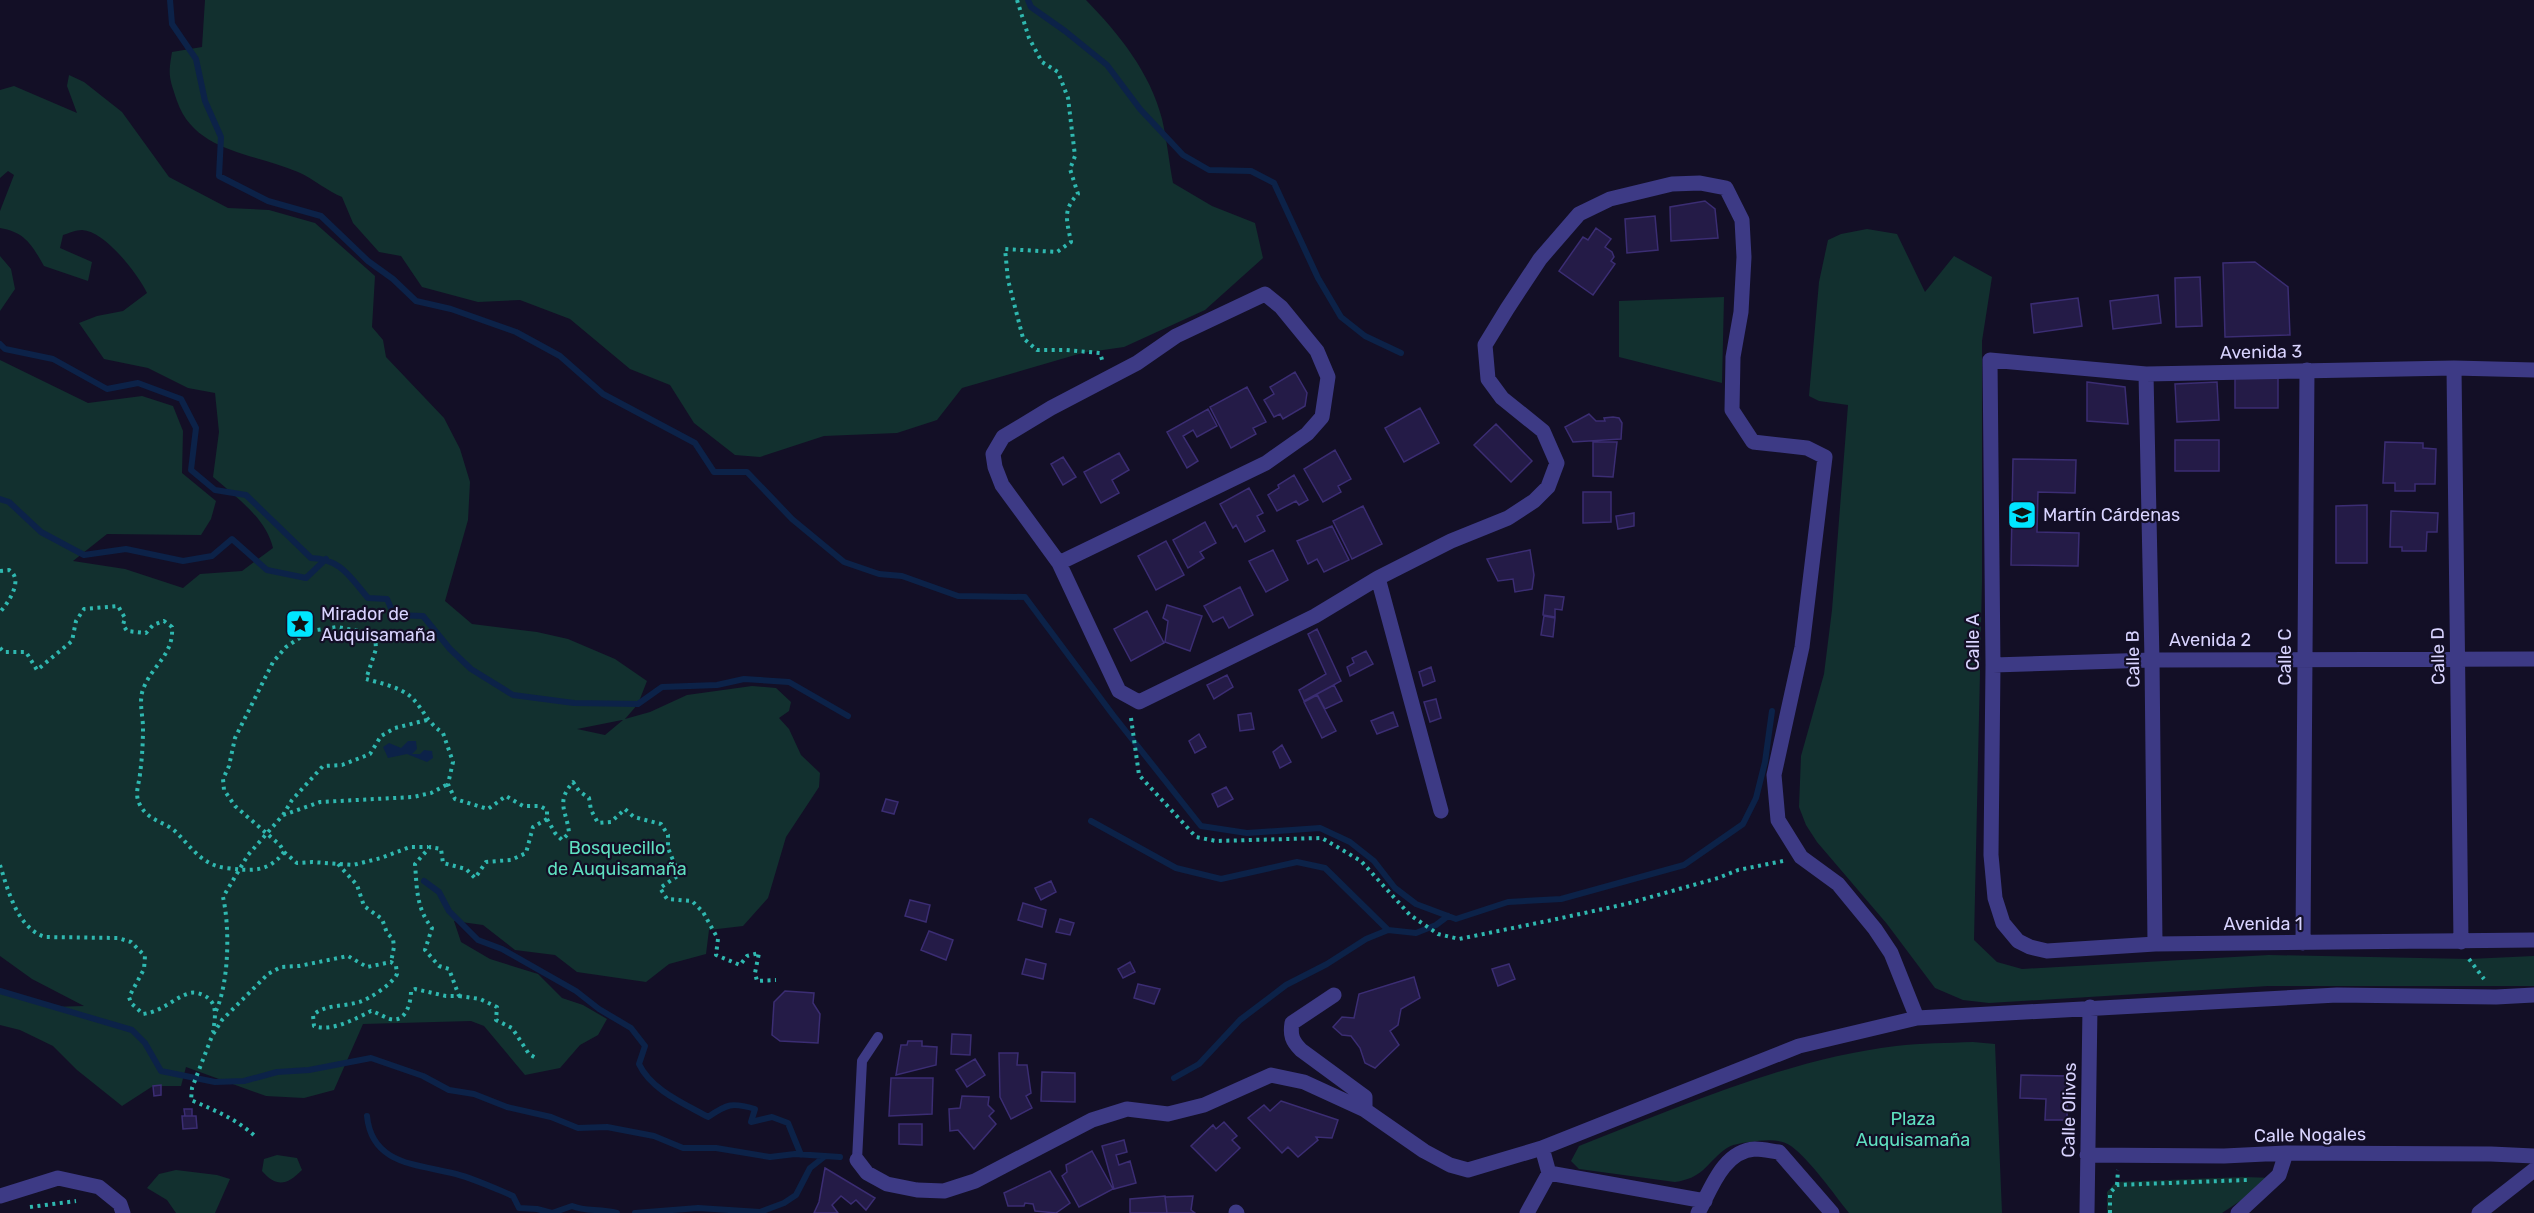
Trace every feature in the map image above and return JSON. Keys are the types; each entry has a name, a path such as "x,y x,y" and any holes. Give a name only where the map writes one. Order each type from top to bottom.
{"street":[{"path":"1059,563 1266,463 1307,434 1322,417 1328,377 1317,351 1281,307 1265,294 1237,305 1176,336 1137,363 1051,408 1003,437 993,454 994,467 1002,485 1059,563 1119,691 1139,702 1315,616 1378,578 1451,541 1508,518 1534,501 1548,487 1557,463 1543,431 1502,398 1488,378 1485,345 1540,259 1579,214 1610,199 1672,184 1700,183 1726,188 1742,220 1744,257 1741,312 1733,357 1732,410 1753,442 1781,447 1807,448 1825,457 1802,647 1774,775 1778,820 1802,857 1838,884 1875,929 1891,953 1917,1018"},
{"name":"Avenida 3","path":"1990,360 2146,374 2307,370 2534,370"},
{"name":"Calle A","path":"1990,360 1993,664 1991,855 1995,898 2003,923"},
{"name":"Calle D","path":"2454,369 2461,942"},
{"name":"Calle C","path":"2303,943 2307,370"},
{"name":"Calle B","path":"2146,374 2155,944"},
{"path":"1378,578 1441,811"},
{"name":"Avenida 2","path":"1993,664 2152,660 2534,659"},
{"name":"Avenida 1","path":"2003,923 2018,940 2030,947 2047,951 2155,944 2534,940"},
{"path":"1334,995 1292,1023 1293,1042 1365,1097 1365,1110"},
{"path":"857,1160 867,1173 887,1184 917,1190 944,1191 975,1181 1092,1120 1127,1109 1168,1114 1204,1105 1271,1075 1304,1082 1365,1110 1424,1150 1450,1165 1468,1170 1542,1148 1799,1046 1917,1018 2337,995 2496,997 2534,995"},
{"name":"Calle Olivos","path":"2087,1213 2090,1007"},
{"path":"1527,1213 1549,1173 1542,1148"},
{"path":"1549,1173 1702,1207 1718,1173 1735,1155 1754,1149 1779,1152 1832,1213"},
{"path":"2238,1213 2279,1175 2286,1153"},
{"name":"Calle Nogales","path":"2087,1155 2224,1156 2286,1153 2534,1156"},
{"path":"2479,1213 2534,1170"},
{"path":"0,1197 58,1178 99,1186 120,1204 123,1213"}],"lane":[{"path":"857,1160 862,1061 878,1037"}],"path":[{"path":"1017,0 1029,39 1042,62 1058,72 1068,99 1075,156 1070,169 1078,194 1068,204 1066,220 1071,242 1057,252 1005,249 1008,280 1023,338 1037,350 1066,350 1100,354 1104,361 1100,369"},
{"path":"0,571 9,570 15,574 17,579 9,601 0,612"},
{"path":"0,648 4,652 26,652 37,670 72,641 76,621 84,609 118,606 127,632 146,633 153,625 164,621 172,627 173,638 167,654 143,688 140,776 136,791 140,805 159,823 174,830 207,863 240,869 270,866 284,852"},
{"path":"547,819 533,827 526,854 511,860 486,862 475,878 466,869 443,863 441,849 430,848 410,847 365,862 297,863 284,852 280,844 230,799 224,790 223,779 229,766 235,738 273,662 286,647 310,631 337,627 375,634 376,649 366,679 383,683 411,697 431,725 443,732 453,762 448,784 455,799 488,809 506,796 523,806 540,806 547,810 547,819 562,840 569,833 562,813 564,793 573,782 579,791 589,798 591,810 598,823 611,822 625,809 634,817 661,824 668,835 668,848 680,875 660,888 667,899 692,901 703,912 718,939 716,955 740,965 747,956 759,953 755,973 757,981 776,980"},
{"path":"1127,713 1132,720 1139,776 1196,837 1216,841 1322,838 1361,861 1410,915 1438,934 1458,939 1626,904 1718,878 1738,870 1802,857"},
{"path":"257,1138 244,1125 220,1111 191,1100 192,1088 212,1036 216,1011 223,995 227,915 223,897 248,855 323,766 342,765 370,754 381,736 395,728 427,720"},
{"path":"283,815 320,802 413,797 431,793 448,784"},
{"path":"430,848 415,864 418,902 422,915 432,928 425,950 439,966 449,969 459,996"},
{"path":"338,863 357,885 364,906 382,919 387,933 393,939 392,962"},
{"path":"0,865 19,913 34,934 45,937 118,938 131,942 139,948 145,956 144,969 129,996 137,1010 143,1014 153,1013 191,992 207,996 216,1011"},
{"path":"2461,942 2469,959 2496,997"},
{"path":"212,1036 229,1013 268,974 281,967 299,966 348,956 367,967 392,962"},
{"path":"392,962 396,966 397,974 386,987 361,1002 320,1009 313,1015 314,1026 321,1028 351,1022 372,1011 391,1020 401,1018 408,1010 411,992 415,989 436,995 480,999 497,1007 496,1020 512,1028 529,1054 538,1059"},
{"path":"2110,1213 2110,1193 2117,1185 2253,1180"},
{"path":"21,1209 81,1201"}],"green space":[{"path":"205,0 1086,0 1121,40 1150,85 1162,119 1173,183 1212,206 1255,223 1263,258 1205,310 1124,347 1082,353 962,388 937,420 897,433 824,436 760,457 735,455 694,423 670,385 630,369 570,319 520,300 478,302 422,287 401,256 379,252 353,223 342,197 298,172 228,149 197,131 186,118 177,101 171,81 170,66 172,52 202,47"},
{"name":"Bosquecillo de Auquisamaña","path":"69,75 84,82 122,112 169,177 228,208 269,210 315,223 375,276 372,327 383,340 386,357 444,418 460,449 470,482 468,520 445,601 472,624 537,632 568,639 615,659 647,681 638,704 625,719 650,712 687,695 752,686 776,688 791,702 789,711 779,718 789,729 801,755 820,773 819,787 786,837 768,898 743,926 709,930 706,954 669,964 646,982 577,972 555,955 515,950 483,925 454,921 461,942 490,959 538,974 562,998 583,1005 607,1019 598,1035 580,1045 560,1068 525,1075 484,1026 471,1021 363,1024 334,1090 304,1098 266,1096 186,1067 181,1086 153,1086 122,1106 77,1070 53,1046 20,1030 0,1025 0,991 50,1007 84,1006 32,979 0,956 0,360 88,403 142,396 173,406 183,431 182,473 216,501 211,519 201,535 107,534 73,561 125,569 183,588 200,574 242,571 273,548 264,527 257,518 213,477 219,432 215,393 188,388 148,368 104,359 79,323 97,316 123,311 147,293 129,265 110,245 91,232 80,230 63,235 60,248 92,262 88,281 44,266 36,252 22,236 0,228 0,211 14,175 8,171 0,178 0,90 14,86 77,113 67,86","holes":["623,720 605,735 577,729"]},
{"path":"1867,229 1897,234 1925,292 1954,256 1992,277 1982,341 1982,582 1974,940 1997,962 2022,969 2269,955 2469,959 2534,956 2534,986 2268,986 1989,1003 1963,1000 1935,988 1887,924 1817,842 1806,825 1799,807 1801,756 1824,674 1832,610 1848,405 1819,401 1809,396 1819,282 1828,240 1841,234"},
{"path":"0,256 11,269 15,289 0,311"},
{"path":"1724,297 1722,383 1619,357 1619,301"},
{"name":"Plaza Auquisamaña","path":"1973,1042 1995,1044 2002,1213 1849,1213 1806,1160 1787,1143 1777,1141 1755,1141 1730,1146 1698,1174 1675,1182 1579,1169 1571,1161 1579,1146 1774,1073 1855,1052 1896,1046"},
{"path":"277,1155 297,1158 302,1170 287,1181 272,1180 262,1171 264,1159"},
{"path":"176,1170 217,1175 230,1179 215,1213 176,1213 167,1200 147,1188 159,1174"},
{"path":"2243,1177 2275,1178 2222,1213 2107,1213 2107,1192 2116,1182"}],"water":[{"path":"408,741 416,741 417,749 412,754 420,754 424,750 432,751 433,758 427,762 407,754 388,758 383,747 389,743 401,748"}],"building":[{"path":"1705,201 1715,209 1718,238 1671,241 1670,207"},
{"path":"1655,216 1658,250 1627,253 1625,219"},
{"path":"1596,228 1611,239 1605,247 1612,252 1614,257 1611,261 1615,264 1593,295 1559,271 1583,237 1588,240"},
{"path":"2255,262 2288,287 2290,335 2225,337 2223,263"},
{"path":"2200,277 2202,326 2176,327 2175,278"},
{"path":"2158,295 2161,323 2113,329 2110,301"},
{"path":"2078,298 2082,326 2034,333 2031,304"},
{"path":"1295,372 1307,393 1305,406 1283,419 1280,414 1274,417 1264,400 1274,394 1270,387"},
{"path":"2278,377 2278,408 2235,408 2235,378"},
{"path":"2087,382 2125,387 2128,424 2087,421"},
{"path":"2217,382 2219,420 2177,422 2175,384"},
{"path":"1247,387 1266,422 1253,428 1256,434 1231,448 1210,407"},
{"path":"1420,408 1439,443 1404,462 1385,428"},
{"path":"1208,409 1217,426 1197,437 1193,430 1183,436 1198,461 1187,468 1167,432"},
{"path":"1589,414 1596,421 1605,421 1604,418 1619,418 1622,423 1621,439 1573,442 1565,427"},
{"path":"1496,424 1532,461 1511,482 1474,445"},
{"path":"2175,440 2219,440 2219,471 2175,471"},
{"path":"1593,442 1617,442 1613,477 1593,476"},
{"path":"2385,442 2423,443 2423,448 2436,449 2435,484 2415,484 2415,491 2395,491 2395,483 2383,483"},
{"path":"1335,450 1351,479 1338,486 1341,492 1323,502 1304,469"},
{"path":"1119,453 1129,470 1112,480 1119,493 1101,503 1084,472"},
{"path":"1063,457 1076,477 1063,485 1051,464"},
{"path":"2013,459 2076,460 2075,493 2038,492 2037,532 2079,533 2078,566 2011,565"},
{"path":"1294,475 1308,500 1299,505 1296,501 1277,511 1268,495 1279,488 1278,485"},
{"path":"1249,488 1263,513 1257,516 1265,531 1245,542 1236,525 1233,528 1220,504"},
{"path":"1583,492 1611,492 1611,522 1583,523"},
{"path":"2367,505 2367,563 2336,563 2336,506"},
{"path":"1363,506 1382,544 1352,559 1333,521"},
{"path":"2391,511 2438,513 2437,532 2427,532 2426,551 2402,551 2402,547 2390,547"},
{"path":"1634,513 1634,526 1618,529 1616,516"},
{"path":"1205,522 1216,543 1200,552 1204,558 1188,568 1173,540"},
{"path":"1332,526 1349,560 1324,572 1317,559 1308,564 1297,541"},
{"path":"1166,541 1184,575 1156,590 1138,556"},
{"path":"1273,550 1288,580 1266,592 1249,561"},
{"path":"1530,550 1534,575 1532,589 1515,592 1513,579 1498,581 1487,559"},
{"path":"1240,587 1253,615 1229,628 1223,617 1213,622 1204,606"},
{"path":"1545,595 1564,597 1562,610 1555,609 1555,617 1543,615"},
{"path":"1167,605 1202,616 1190,651 1165,642 1168,621 1163,618"},
{"path":"1147,611 1164,643 1131,661 1114,629"},
{"path":"1544,616 1555,618 1553,637 1541,635"},
{"path":"1317,629 1341,681 1304,701 1299,690 1326,674 1308,634"},
{"path":"1366,651 1373,664 1350,676 1347,667 1354,663 1352,658"},
{"path":"1431,667 1435,681 1423,686 1419,672"},
{"path":"1227,675 1233,687 1214,699 1207,685"},
{"path":"1334,685 1342,701 1325,709 1317,694"},
{"path":"1317,695 1336,731 1322,738 1304,702"},
{"path":"1436,699 1441,718 1430,722 1424,702"},
{"path":"1393,712 1398,726 1377,734 1371,721"},
{"path":"1251,713 1254,729 1240,731 1238,715"},
{"path":"1199,734 1206,747 1195,753 1189,741"},
{"path":"1282,745 1291,762 1280,768 1273,752"},
{"path":"1226,787 1233,799 1218,807 1212,794"},
{"path":"886,799 898,802 894,814 882,811"},
{"path":"1051,881 1056,892 1041,900 1035,888"},
{"path":"910,900 930,905 926,922 905,916"},
{"path":"1023,903 1046,910 1042,927 1018,920"},
{"path":"1060,919 1074,923 1070,935 1056,932"},
{"path":"929,931 953,940 946,960 921,950"},
{"path":"1026,959 1046,964 1043,979 1022,974"},
{"path":"1130,962 1135,972 1123,978 1118,969"},
{"path":"1509,964 1515,979 1498,986 1492,969"},
{"path":"1414,977 1420,998 1401,1009 1398,1025 1390,1031 1399,1045 1375,1068 1365,1063 1360,1048 1351,1036 1342,1035 1333,1027 1342,1017 1354,1018 1359,994"},
{"path":"1138,984 1160,989 1154,1004 1134,998"},
{"path":"785,991 814,993 813,1003 820,1014 818,1043 780,1041 772,1035 774,1002"},
{"path":"952,1034 971,1035 970,1055 951,1054"},
{"path":"908,1041 922,1041 922,1046 937,1047 936,1065 896,1075 901,1045 907,1045"},
{"path":"999,1053 1018,1053 1017,1065 1027,1065 1031,1093 1026,1096 1032,1108 1011,1119 1000,1097"},
{"path":"975,1059 985,1075 967,1087 956,1070"},
{"path":"1042,1072 1075,1073 1075,1102 1041,1101"},
{"path":"2021,1075 2068,1076 2067,1120 2045,1120 2046,1099 2020,1098"},
{"path":"891,1078 933,1078 932,1114 889,1116"},
{"path":"161,1085 161,1095 154,1096 153,1086"},
{"path":"962,1096 989,1097 988,1105 994,1111 989,1116 996,1124 974,1149 958,1130 950,1131 949,1109 960,1108"},
{"path":"1281,1101 1338,1120 1332,1138 1316,1137 1318,1140 1298,1157 1288,1147 1282,1153 1248,1118 1264,1105 1270,1111"},
{"path":"184,1109 192,1109 192,1116 185,1116"},
{"path":"182,1116 196,1116 197,1128 183,1129"},
{"path":"1224,1122 1237,1136 1232,1140 1240,1148 1216,1171 1191,1146 1213,1125 1216,1129"},
{"path":"899,1124 922,1124 922,1145 899,1144"},
{"path":"1124,1140 1127,1152 1116,1155 1119,1165 1130,1161 1136,1183 1114,1189 1102,1146"},
{"path":"1092,1151 1113,1189 1079,1207 1062,1176 1067,1172 1066,1165"},
{"path":"825,1168 875,1198 866,1210 856,1200 851,1204 841,1196 832,1205 838,1213 814,1213 819,1202"},
{"path":"1050,1171 1070,1203 1056,1213 1035,1211 1033,1204 1008,1206 1004,1193"},
{"path":"1165,1196 1167,1213 1130,1213 1130,1199"},
{"path":"1193,1196 1191,1210 1195,1213 1167,1213 1165,1197"}],"waterway":[{"path":"170,0 172,24 196,59 205,101 221,137 219,176 268,201 321,216 368,261 393,279 416,301 451,309 516,332 560,356 603,394 695,443 714,472 747,472 792,519 844,562 879,574 902,576 958,596 1025,597 1113,715 1201,826 1247,833 1320,828 1350,842 1374,861 1395,888 1416,904 1456,919 1508,902 1561,899 1684,865 1743,824 1756,798 1765,762 1772,711"},
{"path":"1028,0 1031,7 1107,65 1140,109 1183,155 1209,170 1251,171 1274,183 1318,278 1341,317 1365,336 1401,353"},
{"path":"0,344 5,349 53,359 107,389 138,383 181,399 196,428 191,470 215,490 246,495 311,558 330,562 344,570 368,598 387,599 394,615 423,616 450,649 471,669 513,695 574,703 638,704 662,687 717,685 744,679 789,682 848,716"},
{"path":"0,499 9,502 41,532 84,555 126,549 183,561 212,556 232,539 267,570 306,578 326,559"},
{"path":"1091,821 1176,868 1221,879 1297,862 1325,868 1388,930"},
{"path":"424,881 439,892 449,911 478,940 502,949 576,991 599,1009 631,1028 645,1046 639,1064 644,1073 660,1089 708,1117 730,1105 741,1105 755,1109 751,1122 772,1117 788,1123 801,1155"},
{"path":"1174,1078 1199,1064 1240,1020 1286,985 1327,964 1366,939 1388,930 1416,933 1436,925 1448,916"},
{"path":"0,991 132,1030 145,1043 161,1071 215,1082 244,1081 277,1072 309,1070 371,1058 423,1076 449,1090 474,1094 507,1107 551,1117 578,1128 607,1127 654,1136 683,1148 716,1148 770,1157 795,1154 840,1157"},
{"path":"367,1116 371,1132 378,1145 388,1154 413,1164 470,1178 513,1196 519,1208 552,1213 572,1206 617,1213"},
{"path":"635,1213 698,1208 760,1212 784,1203 796,1195 810,1168 824,1157"}],"place":[{"name":"Martín Cárdenas","path":"2022,515"},
{"name":"Mirador de Auquisamaña","path":"300,624"}]}
